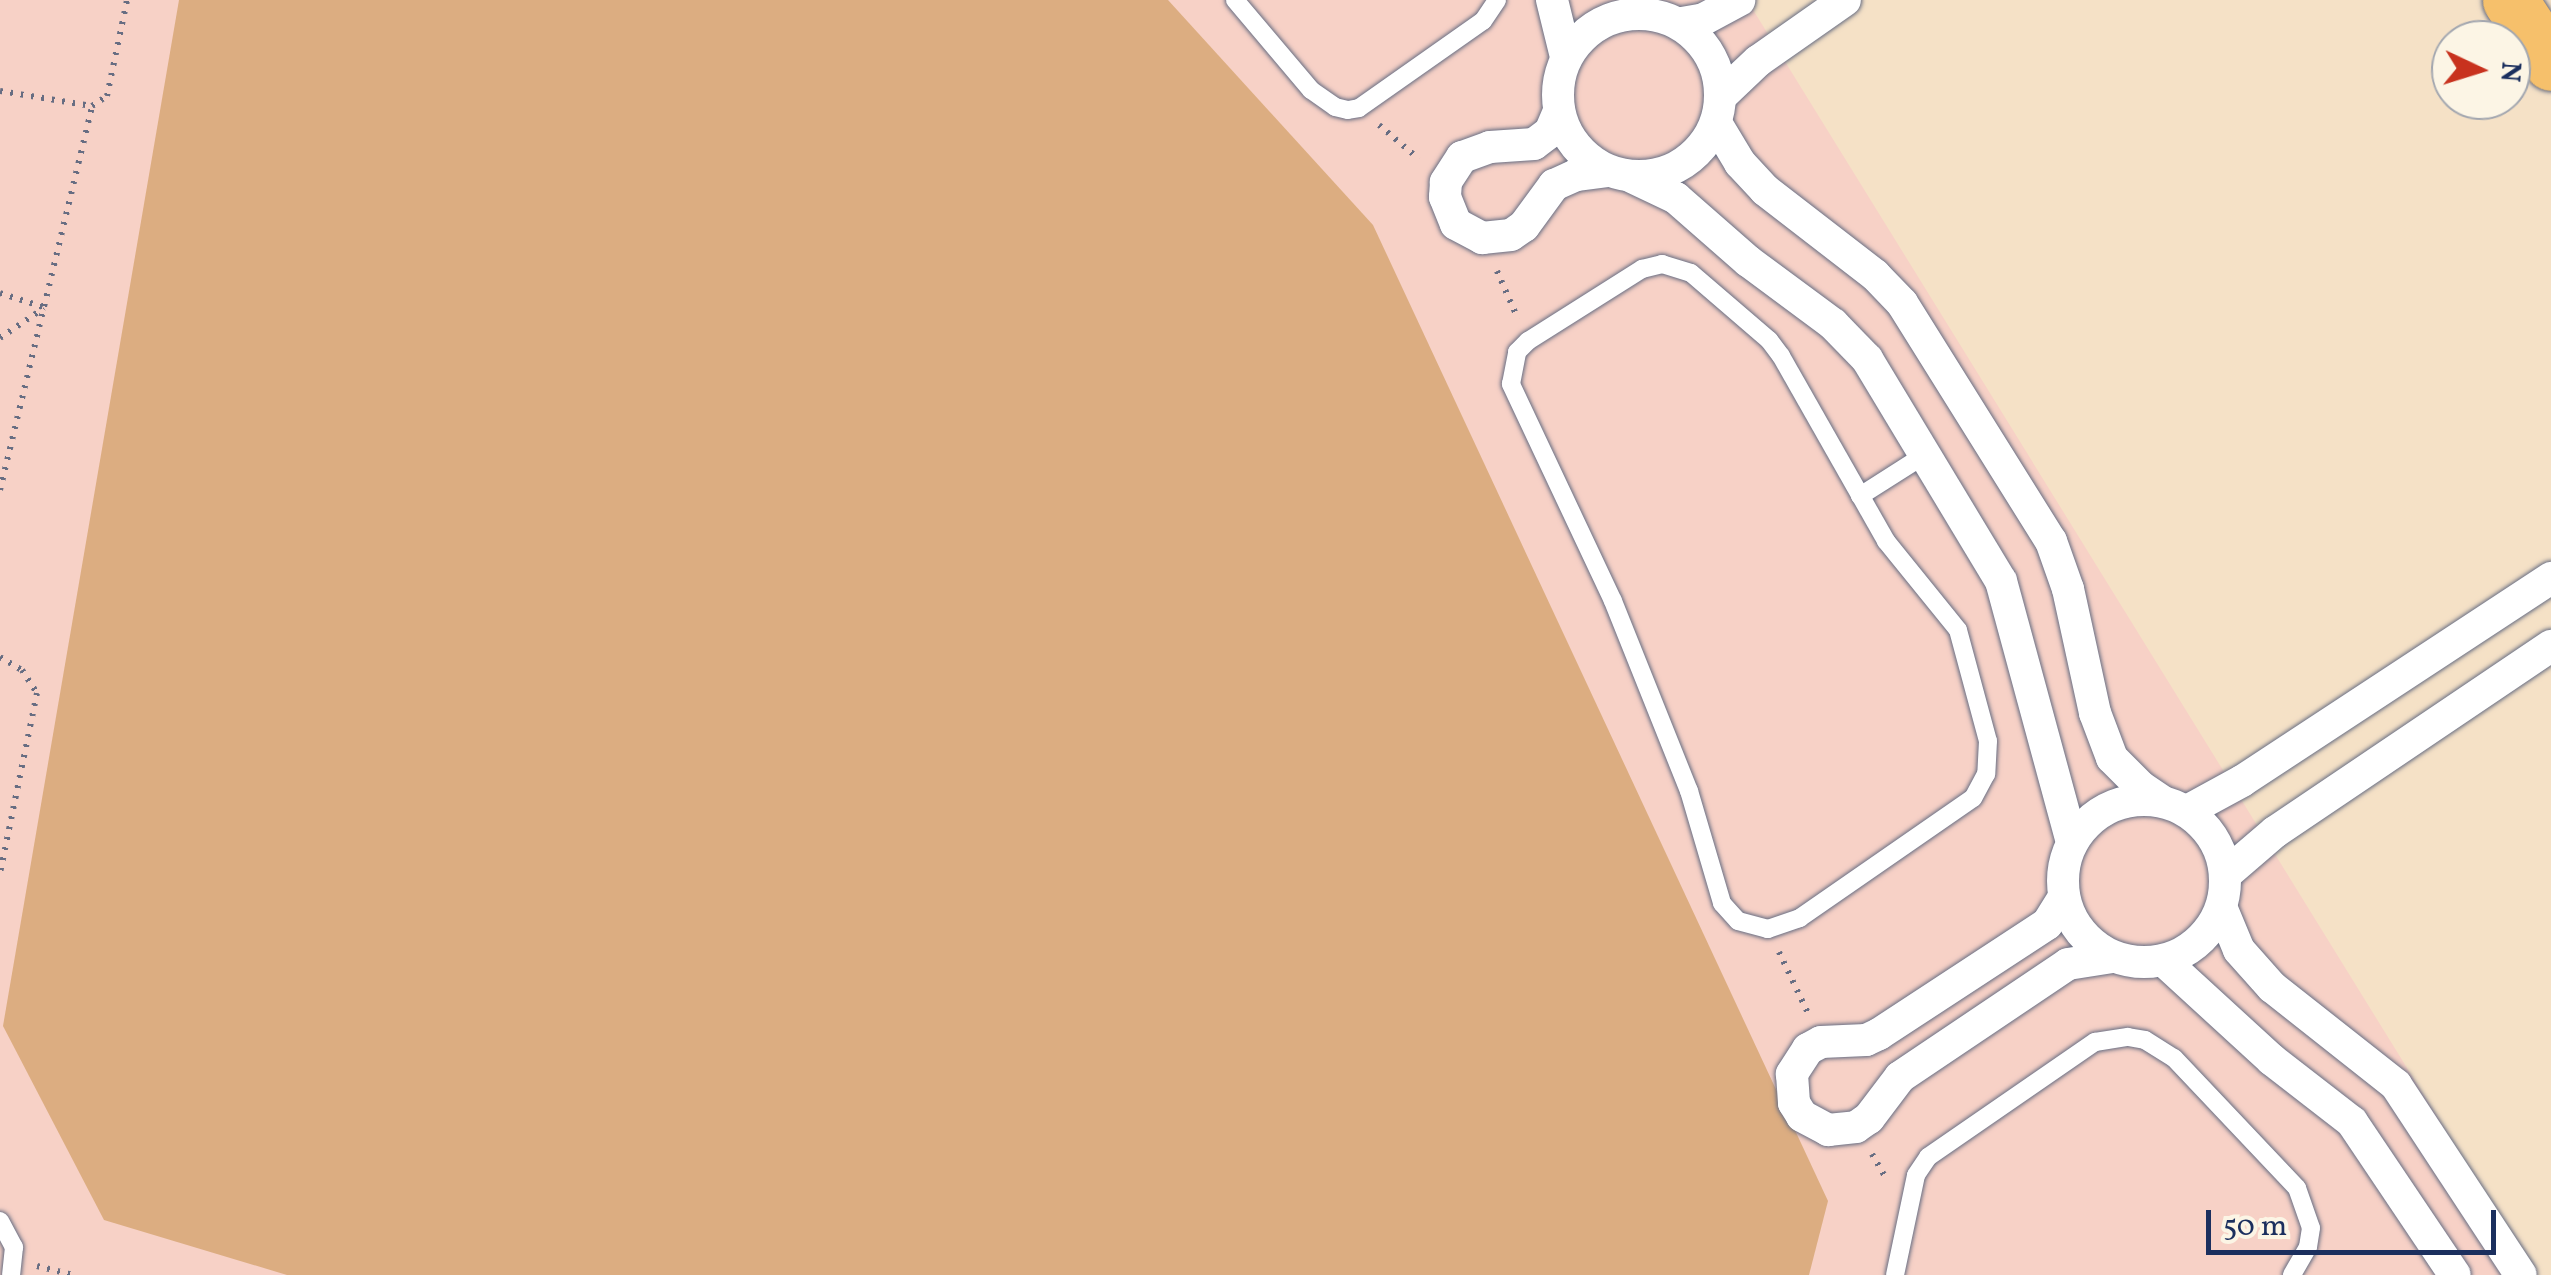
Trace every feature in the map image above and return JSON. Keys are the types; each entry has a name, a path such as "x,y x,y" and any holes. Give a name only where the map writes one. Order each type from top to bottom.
{"highway":[{"path":"2510,0 2551,64"}],"street":[{"path":"1552,0 1566,57"},
{"path":"1739,0 1704,18 1628,13 1602,22 1581,38 1566,57 1558,84 1559,111 1568,136 1585,156 1676,198 1851,340 1991,560 2009,601 2032,710 2069,820 2072,843"},
{"path":"1559,111 1544,138 1520,148 1475,150 1462,157 1446,182 1448,211 1468,234 1482,238 1511,235 1524,226 1546,192 1564,179 1658,175 1683,164 1702,146 1718,110 1758,60 1845,0"},
{"path":"1657,12 1702,44 1716,68 1718,110 1740,163 1766,190 1874,275 1902,303 2051,541 2068,589 2095,713 2112,758 2206,828 2220,850 2226,874 2222,909 2208,932 2189,950 2164,961 2138,964 2112,957 2068,964 1900,1077 1869,1118 1856,1127 1828,1130 1802,1116 1794,1103 1792,1074 1808,1049 1821,1042 1866,1040 1879,1034 2047,924 2064,897"},
{"path":"2112,957 2082,932 2064,897 2065,860 2088,822 2110,806 2136,800 2174,806 2242,781 2551,578"},
{"path":"2226,874 2276,832 2551,646"},
{"path":"2222,909 2239,950 2272,987 2370,1060 2404,1094 2521,1275"},
{"path":"2164,961 2272,1060 2352,1122 2455,1275"}],"lane":[{"path":"1235,0 1310,90 1335,107 1359,108 1490,16 1497,0"},
{"path":"1662,264 1683,268 1768,340 1860,496 1894,554 1947,611 1958,630 1990,760 1972,798 1800,918 1768,928 1738,921 1722,903 1689,791 1612,600 1516,402 1512,367 1517,352 1528,341 1642,269 1662,264"},
{"path":"1860,496 1926,454"},
{"path":"1895,1275 1916,1176 1928,1156 2094,1042 2128,1036 2145,1040 2174,1058 2297,1188 2311,1228 2308,1247 2292,1275"},
{"path":"0,1221 14,1248 13,1268"}],"path":[{"path":"0,490 92,106 107,96 127,0"},
{"path":"0,91 92,106"},
{"path":"1359,108 1446,182"},
{"path":"1482,238 1528,341"},
{"path":"0,293 44,308"},
{"path":"0,338 44,308"},
{"path":"0,657 22,670 37,693 0,874"},
{"path":"1768,928 1821,1042"},
{"path":"1856,1127 1908,1216"},
{"path":"13,1268 74,1275"}],"shaded area":[{"path":"0,0 1747,0 2535,1275 0,1275"}],"building":[{"path":"179,0 1168,0 1373,225 1828,1201 1809,1275 287,1275 104,1220 3,1026"}]}
